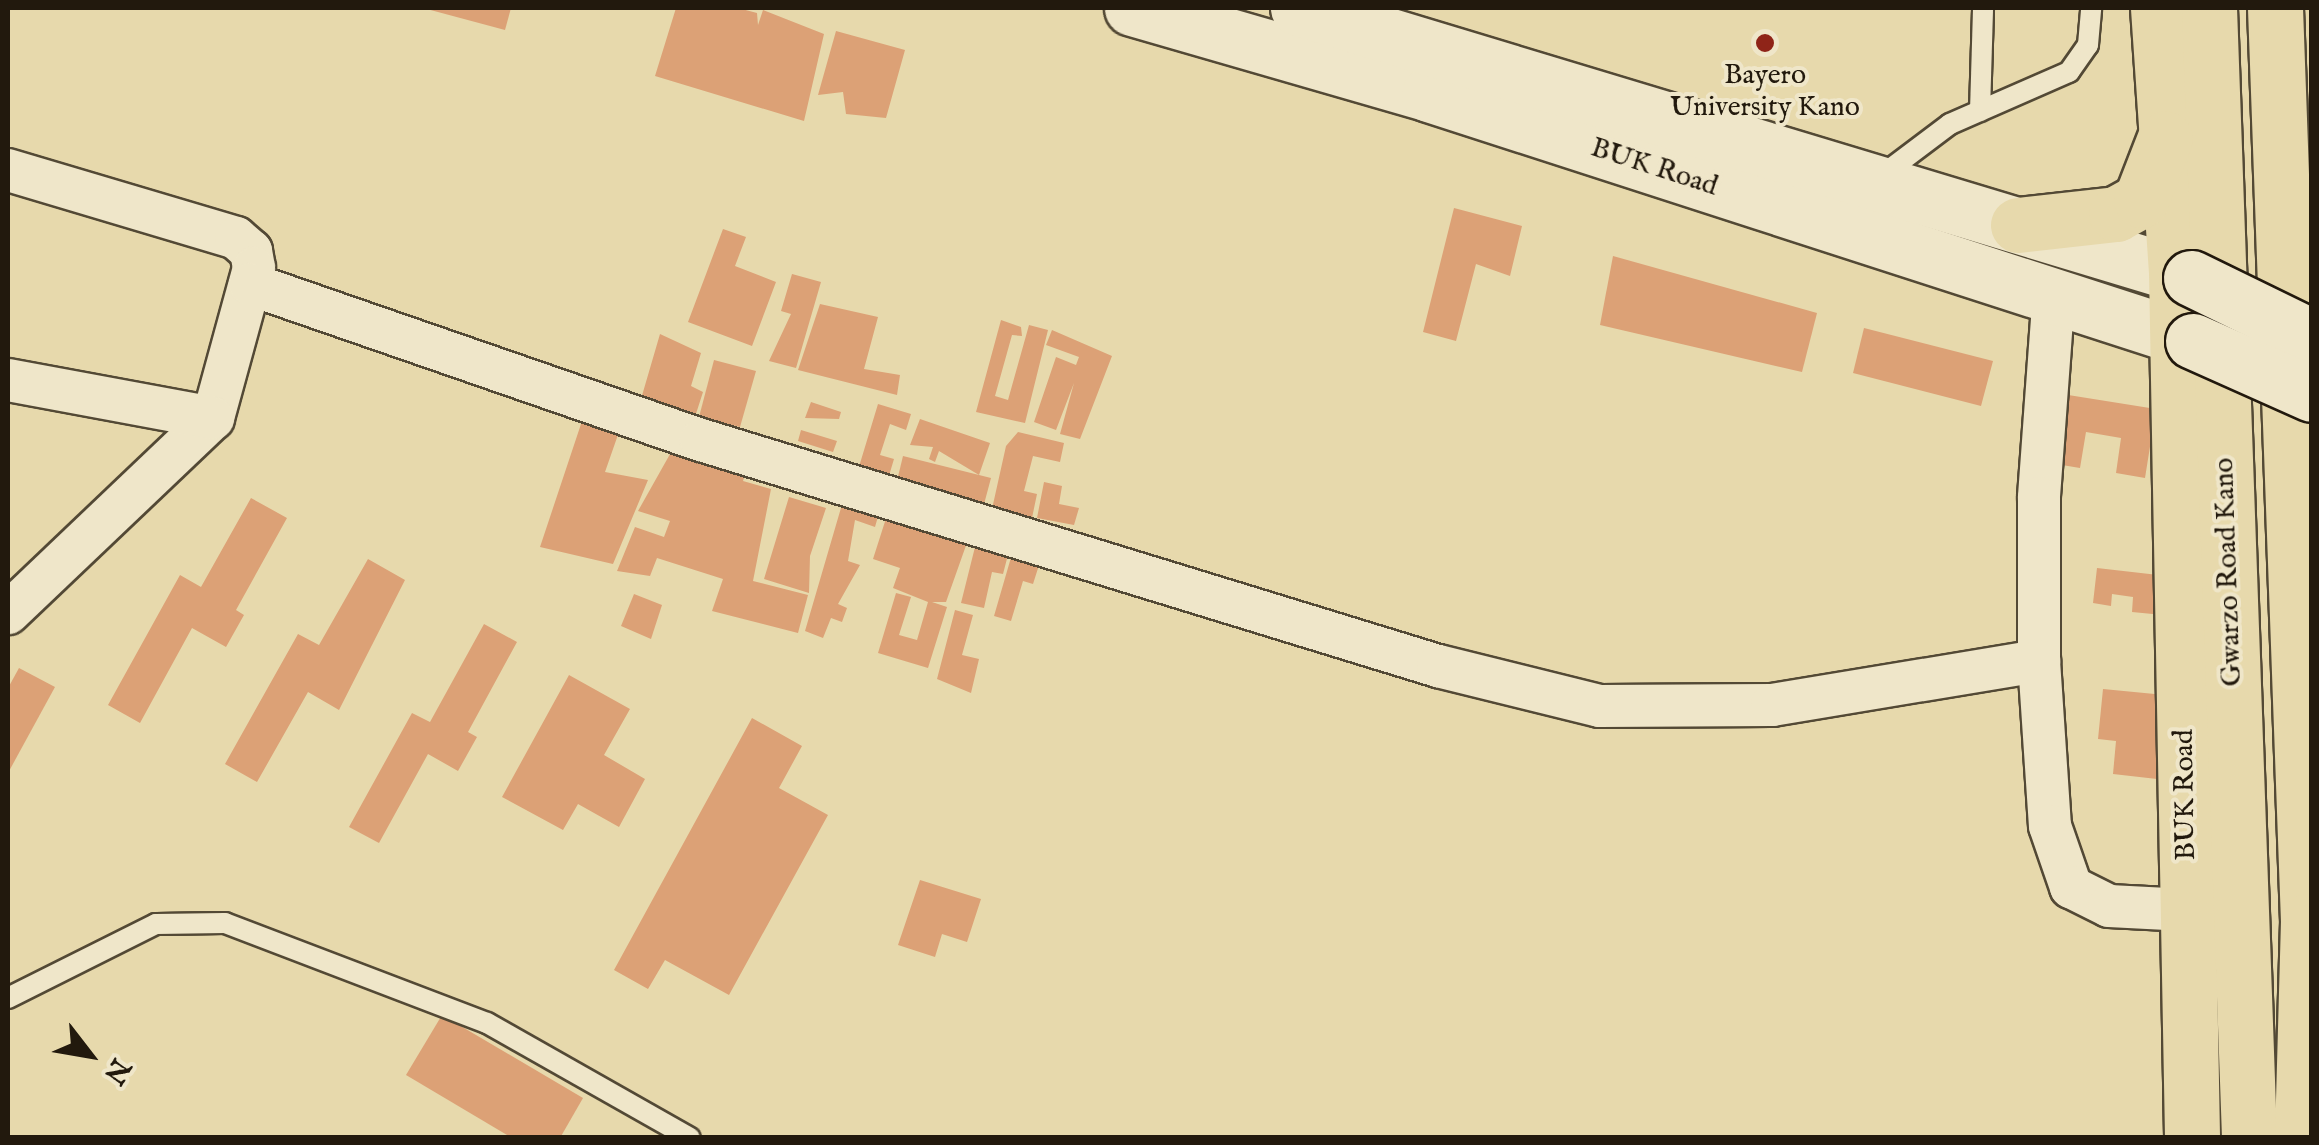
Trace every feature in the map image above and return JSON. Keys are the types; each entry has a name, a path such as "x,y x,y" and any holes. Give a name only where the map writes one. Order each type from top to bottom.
{"main road":[{"name":"BUK Road","path":"1132,8 1429,94 1901,250 2054,292 2184,337"},
{"name":"BUK Road","path":"1298,8 2184,275"},
{"name":"BUK Road","path":"2158,8 2166,135 2184,275 2192,1138"},
{"name":"Gwarzo Road Kano","path":"2209,8 2249,1138"},
{"path":"2276,8 2307,882 2307,1103"},
{"path":"2018,225 2116,214 2142,200 2166,135"},
{"path":"2184,275 2312,337"},
{"path":"2184,337 2312,394"}],"street":[{"path":"8,170 236,238 251,251 250,284 214,418 8,613"},
{"path":"250,284 701,440 1438,666 1600,706 1772,705 2039,661"},
{"path":"2054,292 2039,498 2039,661 2050,826 2063,875 2072,887 2109,906 2187,910"},
{"path":"8,380 214,418"}],"lane":[{"path":"1980,110 1983,8"},
{"path":"1874,182 1914,145 1980,110 2070,72 2088,45 2091,8"},
{"path":"8,998 156,924 225,923 487,1023 690,1138"}],"building":[{"path":"423,8 511,8 505,30"},
{"path":"676,8 738,8 757,13 758,25 763,10 824,34 804,121 655,76"},
{"path":"836,31 905,50 886,118 846,114 843,92 818,95"},
{"path":"1454,208 1522,226 1510,276 1476,264 1456,341 1423,332"},
{"path":"723,229 746,237 735,266 776,282 752,346 688,322"},
{"path":"1613,256 1817,313 1802,372 1600,325"},
{"path":"792,274 821,282 796,368 769,361 791,314 781,311"},
{"path":"820,304 878,317 864,369 900,375 897,395 798,370"},
{"path":"1001,320 1021,327 1022,336 1012,335 995,396 1008,400 1029,325 1048,330 1025,423 976,412"},
{"path":"1864,328 1993,361 1981,406 1853,373"},
{"path":"1052,330 1112,356 1080,439 1060,434 1074,383 1056,430 1034,422 1056,357 1076,365 1079,357 1046,345"},
{"path":"660,334 701,353 691,386 703,392 694,420 641,399"},
{"path":"714,360 756,371 740,427 699,417"},
{"path":"2062,394 2156,409 2145,478 2116,473 2121,438 2086,432 2080,468 2050,463"},
{"path":"811,402 841,412 839,419 805,418"},
{"path":"878,404 911,414 906,430 890,424 880,455 894,459 888,479 858,470"},
{"path":"583,418 620,429 605,472 648,480 613,564 540,547"},
{"path":"920,419 990,443 979,475 939,451 935,462 929,459 933,447 910,445"},
{"path":"801,430 837,441 833,452 798,441"},
{"path":"1018,432 1064,443 1060,462 1033,456 1024,491 1037,494 1032,518 992,509 1006,446"},
{"path":"674,447 747,468 743,481 771,489 753,581 808,595 798,633 712,611 723,579 657,558 650,576 617,571 635,527 664,537 670,521 638,511"},
{"path":"903,456 991,478 983,508 896,485"},
{"path":"1044,482 1062,486 1059,504 1079,508 1074,525 1037,518"},
{"path":"789,497 826,508 810,556 809,593 764,579"},
{"path":"251,498 287,518 236,610 244,615 226,647 192,628 140,723 108,705 180,575 201,587"},
{"path":"843,501 879,513 875,527 855,520 848,561 860,565 838,604 847,608 842,622 831,618 823,638 805,631"},
{"path":"889,509 969,537 946,602 932,602 947,607 928,668 878,653 896,593 911,597 899,635 917,640 928,602 893,588 900,568 873,559"},
{"path":"976,543 1009,551 1003,574 992,572 984,608 961,603"},
{"path":"1012,554 1040,562 1033,584 1023,581 1011,621 994,616"},
{"path":"368,559 405,580 339,710 308,692 257,782 225,764 298,634 319,645"},
{"path":"2097,568 2167,576 2163,615 2132,612 2133,597 2112,594 2111,606 2093,603"},
{"path":"634,594 662,605 651,639 621,626"},
{"path":"955,610 973,615 962,655 979,659 971,693 937,679"},
{"path":"484,624 517,642 468,732 477,737 458,771 428,754 379,843 349,827 412,713 430,722"},
{"path":"19,668 55,687 8,773 8,688"},
{"path":"569,675 630,709 604,755 645,779 619,827 578,804 563,830 502,797"},
{"path":"2103,689 2165,695 2157,779 2113,774 2116,741 2098,739"},
{"path":"752,718 802,746 779,788 828,815 729,995 665,960 648,989 614,970"},
{"path":"920,880 981,899 967,942 942,934 935,957 898,945"},
{"path":"442,1015 583,1098 560,1138 512,1138 406,1075"}],"place":[{"name":"Bayero University Kano","path":"1765,43"}]}
